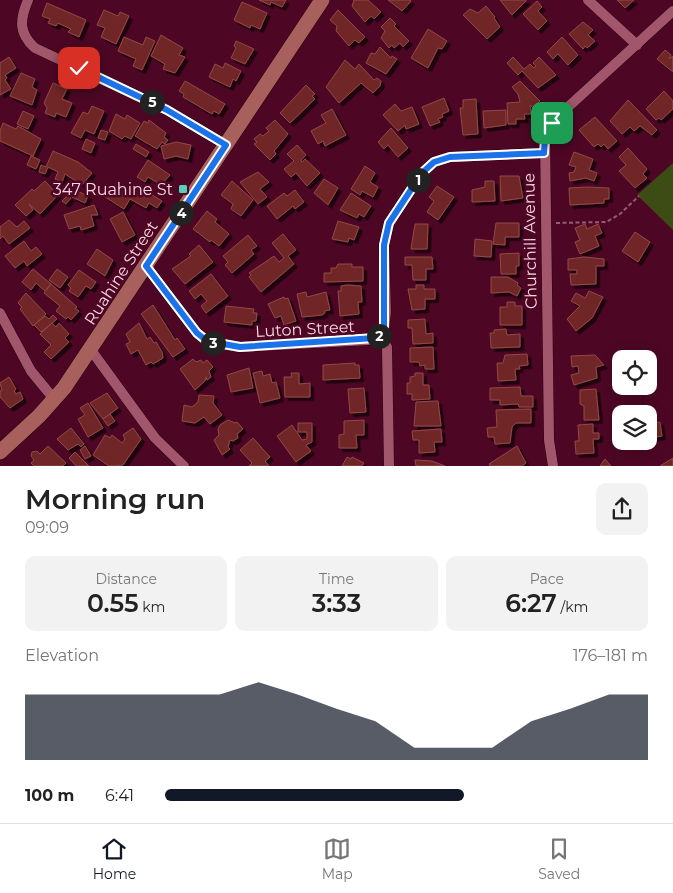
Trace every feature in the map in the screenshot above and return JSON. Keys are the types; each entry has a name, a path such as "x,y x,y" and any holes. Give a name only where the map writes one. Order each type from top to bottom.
{"street":[{"path":"28,0 20,22 22,32 27,41 35,48 167,110 226,145"},
{"name":"Ruahine Street","path":"0,452 54,399 91,350 322,0"},
{"path":"588,0 637,45"},
{"name":"Churchill Avenue","path":"553,466 549,440 545,138 552,123 673,11"},
{"path":"389,466 387,347 380,334 384,329 386,312 384,245 389,223 422,173 434,162 450,157 544,153"},
{"name":"Luton Street","path":"146,266 197,333 207,341 240,347 368,340 380,334"},
{"path":"0,313 30,371 54,399"},
{"path":"91,350 155,438 184,466"}],"path":[{"path":"545,223 606,222 620,214 640,196"}],"green space":[{"path":"673,163 673,230 637,195"}],"building":[{"path":"259,0 286,0 282,7 271,2 270,5"},
{"path":"354,0 368,0 381,12 374,19 371,16 365,22 352,6"},
{"path":"388,0 410,0 411,1 402,11"},
{"path":"500,0 526,0 526,1 512,15"},
{"path":"617,0 634,0 625,8"},
{"path":"537,1 542,7 538,11 547,21 538,30 523,14"},
{"path":"242,2 267,13 260,29 251,25 250,28 234,20"},
{"path":"47,3 86,20 79,37 68,32 71,29 58,23 56,26 48,23 50,19 42,16"},
{"path":"486,6 500,27 487,39 463,15 470,9 478,13"},
{"path":"104,10 118,16 120,12 129,16 116,44 101,37 105,28 97,25"},
{"path":"338,10 365,37 359,43 355,40 349,46 336,31 337,26 330,20"},
{"path":"390,18 396,24 394,26 409,41 403,47 400,43 394,48 392,45 389,48 381,38 385,31 381,27"},
{"path":"583,22 593,30 588,35 595,41 583,49 569,34"},
{"path":"428,29 447,41 442,49 438,48 428,68 411,58"},
{"path":"161,35 183,48 179,55 185,57 175,73 163,69 165,64 151,56"},
{"path":"124,37 143,45 146,37 155,41 142,70 133,66 136,59 118,51"},
{"path":"562,37 578,55 568,65 558,54 553,59 547,52"},
{"path":"236,41 254,49 245,64 231,58 236,48 234,46"},
{"path":"380,47 391,58 392,56 397,59 386,74 366,63 371,53 375,54"},
{"path":"665,50 671,55 669,59 673,56 673,72 657,59"},
{"path":"9,57 16,68 5,75 7,78 5,80 11,89 0,95 0,63"},
{"path":"513,57 524,69 530,64 534,68 536,66 533,63 539,57 556,75 538,88 522,71 518,75 507,63"},
{"path":"345,60 355,69 359,64 374,80 377,78 381,81 380,86 373,93 361,83 339,103 326,87"},
{"path":"225,63 241,71 236,81 233,79 230,87 209,77 215,64 223,68"},
{"path":"21,73 35,79 32,87 37,90 32,105 10,96"},
{"path":"185,81 225,104 219,114 214,111 212,114 183,97 184,94 179,91"},
{"path":"520,81 540,101 533,108 530,105 531,114 524,114 525,119 516,119 516,124 508,124 507,103 520,102 518,94 512,87"},
{"path":"53,83 67,89 62,99 72,103 66,117 56,113 55,117 45,113 47,108 44,103"},
{"path":"306,85 315,94 312,96 315,99 290,123 280,113"},
{"path":"664,91 673,101 673,109 661,120 659,118 656,120 646,109"},
{"path":"444,98 449,111 442,114 443,117 438,119 440,122 430,126 422,107"},
{"path":"476,99 478,134 463,135 460,108 463,108 463,100"},
{"path":"628,100 657,130 652,135 640,126 634,131 630,127 622,134 610,121"},
{"path":"395,104 401,111 412,107 419,124 406,129 405,125 398,131 383,115"},
{"path":"92,106 104,111 94,134 85,130 81,138 71,133 83,112 88,114"},
{"path":"332,109 346,135 325,146 323,141 318,144 311,131 326,123 321,115"},
{"path":"506,110 506,125 484,128 483,111"},
{"path":"23,111 34,116 28,129 17,124"},
{"path":"116,114 125,119 127,115 140,123 131,139 125,136 122,139 109,131"},
{"path":"595,117 617,141 608,149 604,144 601,147 598,144 594,147 579,130"},
{"path":"149,120 166,133 164,137 168,140 165,144 162,142 157,149 135,136 144,121 148,123"},
{"path":"275,120 288,134 274,151 276,154 270,160 254,144 257,142 254,139 260,134 263,136 269,131 266,128"},
{"path":"3,123 16,129 18,126 41,139 33,156 0,141 0,131"},
{"path":"391,128 408,148 398,157 388,145 384,149 378,142"},
{"path":"101,130 108,132 105,140 98,138"},
{"path":"86,139 95,143 91,153 82,149"},
{"path":"176,142 191,145 188,159 176,156 164,159 161,146"},
{"path":"136,144 149,152 146,157 133,149"},
{"path":"297,145 306,155 301,160 302,162 305,159 320,173 307,186 296,173 291,177 284,169 294,161 287,154"},
{"path":"628,148 647,169 643,174 647,178 635,188 619,171 626,165 619,157"},
{"path":"53,151 78,162 92,173 82,185 65,174 62,182 55,179 58,172 48,167 45,174 39,172 41,165 46,167"},
{"path":"574,152 593,159 589,170 597,173 594,181 586,178 570,181 569,173 574,172 576,167 569,165"},
{"path":"31,156 40,160 36,169 27,165"},
{"path":"148,160 170,175 161,185 148,177 145,182 137,177"},
{"path":"365,166 375,173 370,182 378,187 373,197 362,191 360,195 351,189"},
{"path":"258,172 269,182 260,189 267,197 258,204 240,182"},
{"path":"500,176 519,176 523,198 501,201"},
{"path":"324,179 338,188 328,205 314,193"},
{"path":"45,181 58,195 40,214 29,204 33,210 26,216 15,205 32,189 34,191"},
{"path":"232,181 253,200 241,216 231,209 233,204 221,195"},
{"path":"485,181 494,181 495,201 472,202 472,190 485,187"},
{"path":"135,184 162,201 157,208 149,203 146,208 130,199 124,209 105,197 113,185 128,195"},
{"path":"437,186 454,197 438,220 427,212 434,201 429,197"},
{"path":"569,188 609,188 609,199 604,199 604,203 570,205"},
{"path":"75,190 88,196 85,203 72,197"},
{"path":"295,190 304,202 295,209 293,206 277,219 267,206 284,193 287,196"},
{"path":"351,193 371,206 364,217 359,214 357,218 340,210"},
{"path":"68,195 71,198 66,204 62,201"},
{"path":"94,205 98,215 91,215 94,226 81,230 80,226 69,229 64,215"},
{"path":"207,211 217,219 215,222 229,234 219,246 211,240 210,242 193,229"},
{"path":"123,212 135,235 122,242 110,219"},
{"path":"9,220 17,227 24,221 30,228 9,244 3,236 0,239 0,227"},
{"path":"338,221 359,227 354,240 349,238 348,242 332,239"},
{"path":"496,223 519,223 519,237 505,237 505,245 493,244"},
{"path":"415,224 428,224 427,249 411,249"},
{"path":"585,224 587,229 598,224 602,233 595,236 599,246 580,254 575,242 580,240 575,228"},
{"path":"635,232 650,242 638,262 622,251"},
{"path":"283,234 296,250 288,256 294,264 261,292 249,277 251,275 249,273 274,256 279,262 284,258 272,243"},
{"path":"248,235 257,246 251,250 254,254 232,273 225,265 228,262 223,256"},
{"path":"475,239 492,241 491,257 474,256"},
{"path":"24,241 31,251 36,247 42,254 27,266 24,261 15,268 5,256"},
{"path":"199,245 213,262 185,284 172,269 191,256 189,254"},
{"path":"97,249 113,260 105,276 87,264"},
{"path":"519,253 519,266 516,266 516,274 501,274 500,254"},
{"path":"405,257 432,257 433,269 426,269 426,280 413,280 412,265 405,265"},
{"path":"584,257 604,259 604,266 596,266 596,284 571,285 570,274 577,274 577,270 568,270 568,259"},
{"path":"338,264 352,264 352,267 363,267 363,281 324,282 324,273 331,273 331,268 336,268"},
{"path":"33,269 51,284 45,291 36,283 31,290 22,282"},
{"path":"57,269 68,277 60,288 49,280"},
{"path":"79,270 96,282 91,289 86,286 78,297 69,291 71,288 68,285"},
{"path":"211,274 228,296 206,313 201,306 207,301 201,294 195,299 189,291"},
{"path":"491,277 508,277 518,283 517,285 521,288 517,296 509,292 491,293"},
{"path":"51,284 77,307 75,308 79,311 71,320 68,317 66,319 56,311 60,306 44,293"},
{"path":"416,285 424,285 424,289 435,289 435,299 425,299 425,309 412,310 408,289 416,289"},
{"path":"341,286 361,286 362,302 358,302 359,314 340,316 338,291 341,291"},
{"path":"589,291 603,297 592,318 576,331 567,319 580,306 571,301 576,293 585,298"},
{"path":"306,292 307,297 326,292 330,310 324,311 325,313 322,315 302,317 297,294"},
{"path":"26,293 46,314 33,326 20,309 22,307 18,303"},
{"path":"284,297 285,299 288,298 296,321 284,325 281,316 275,318 268,304"},
{"path":"507,302 515,302 515,306 522,306 522,325 500,325 500,307 507,307"},
{"path":"153,305 175,340 177,338 185,349 173,357 141,314"},
{"path":"226,306 254,309 253,313 257,313 256,321 252,321 252,325 224,322"},
{"path":"53,315 57,319 41,332 34,325 45,316 49,319"},
{"path":"425,319 426,334 433,333 433,343 413,344 412,328 408,328 408,320"},
{"path":"52,323 56,327 59,323 69,334 65,338 69,342 51,359 44,352 51,345 40,334"},
{"path":"139,323 147,339 150,337 154,343 156,342 162,352 163,358 153,364 151,362 146,365 138,350 131,354 126,344 130,342 126,334"},
{"path":"506,329 507,335 520,334 520,347 491,348 490,333 494,333 494,330"},
{"path":"433,347 434,369 425,369 425,365 420,366 419,362 410,362 410,348"},
{"path":"527,354 528,365 519,366 520,369 515,369 516,380 498,381 497,363 503,363 505,355"},
{"path":"595,355 604,365 596,367 597,378 574,385 571,375 579,373 578,366 572,367 571,356"},
{"path":"193,359 196,362 201,360 203,363 207,360 213,367 209,371 211,377 207,380 206,377 205,381 195,390 180,369"},
{"path":"355,363 355,365 359,365 360,378 323,380 323,365"},
{"path":"249,368 253,388 231,392 227,375"},
{"path":"262,371 263,376 270,374 272,383 276,382 280,398 260,403 253,373"},
{"path":"291,373 299,373 299,384 310,383 310,397 285,397 284,377 292,377"},
{"path":"415,373 423,373 423,385 429,385 430,399 412,400 412,394 407,394 407,383 410,383 410,377 415,376"},
{"path":"9,377 16,389 14,391 16,394 20,392 23,399 10,408 0,397 0,391 2,390 0,383"},
{"path":"520,387 521,396 533,396 533,407 519,407 518,404 500,405 500,400 490,400 490,388"},
{"path":"364,388 366,412 350,413 348,389"},
{"path":"596,389 599,420 584,420 584,406 580,404 580,390"},
{"path":"107,393 118,408 103,419 90,403"},
{"path":"199,395 214,396 213,403 222,415 210,424 204,417 195,423 182,421 184,405 192,407 198,402"},
{"path":"438,401 441,426 414,426 416,402"},
{"path":"88,403 103,428 88,437 78,419 85,415 80,408"},
{"path":"531,409 531,423 516,423 512,427 510,443 495,444 494,437 488,437 487,428 497,427 496,410"},
{"path":"110,414 115,421 108,426 103,419"},
{"path":"228,420 237,422 243,429 237,434 238,438 233,441 230,440 228,447 230,449 222,455 214,440 219,435 218,429 220,425"},
{"path":"364,420 364,435 356,435 357,448 339,448 339,435 344,434 344,421"},
{"path":"660,422 662,436 657,437 657,423"},
{"path":"298,423 312,423 312,442 306,445 311,451 296,462 277,436 292,425 302,440 307,439 307,432 298,432"},
{"path":"593,424 593,433 599,433 599,439 593,439 594,453 576,454 575,441 579,441 578,425"},
{"path":"71,428 84,444 81,447 78,444 68,450 57,439"},
{"path":"133,428 141,439 123,465 109,466 93,455 105,435 110,438 112,435 122,443 125,439 123,435"},
{"path":"441,429 442,442 434,442 435,452 419,453 419,440 413,440 412,431"},
{"path":"253,438 270,457 265,461 269,466 249,466 252,463 240,450"},
{"path":"48,446 66,463 63,466 34,466 31,463 34,460 31,456 32,452 37,451 40,454"},
{"path":"85,446 91,456 85,459 80,450"},
{"path":"517,446 526,463 522,466 490,466 489,464"},
{"path":"75,452 89,466 76,466 69,458"},
{"path":"347,457 351,459 352,457 364,463 362,466 342,466"},
{"path":"673,458 673,466 660,466"},
{"path":"605,459 611,466 600,466"},
{"path":"415,460 432,461 445,466 416,466"}],"place":[{"name":"347 Ruahine St","path":"183,189"}],"route":[{"path":"79,68 167,110 226,145 146,266 197,333 207,341 240,347 368,340 375,338 384,329 386,312 384,245 389,223 422,173 434,162 450,157 544,153 545,138 552,123"}]}
